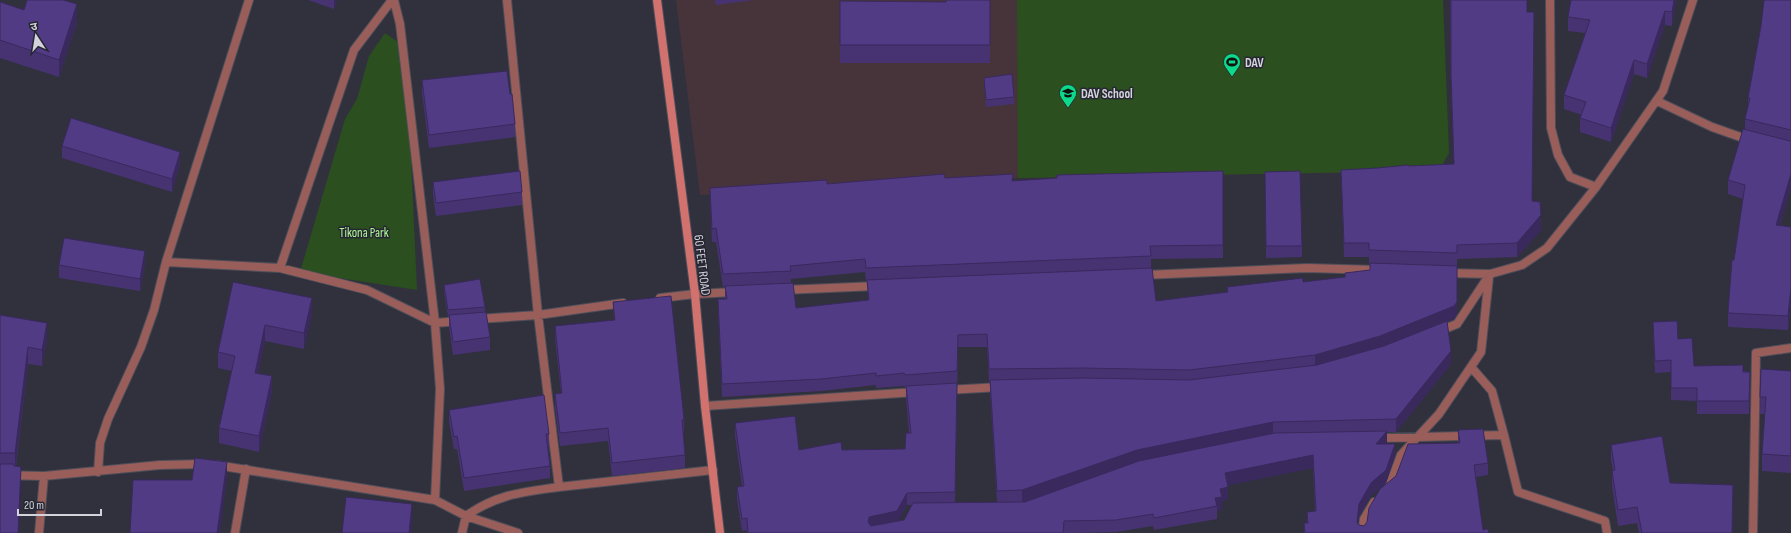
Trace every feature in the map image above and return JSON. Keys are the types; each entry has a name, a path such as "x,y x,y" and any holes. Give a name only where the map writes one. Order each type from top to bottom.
{"street":[{"path":"98,472 100,443 108,419 141,347 154,310 166,262 249,0"},
{"path":"280,268 354,50 393,0"},
{"path":"393,0 400,24 435,323 440,389 434,500"},
{"path":"507,0 538,315 559,487"},
{"name":"60 FEET ROAD","path":"657,0 694,294 720,533"},
{"path":"1550,0 1551,128 1554,142 1558,155 1570,177 1596,187"},
{"path":"1442,272 1490,274 1522,265 1547,248 1596,187 1663,91 1693,0"},
{"path":"1657,101 1712,127 1759,143"},
{"path":"166,262 280,268 367,290 435,323 538,315 632,302"},
{"path":"1132,275 1307,268 1387,271"},
{"path":"1430,335 1457,324 1490,274"},
{"path":"1362,533 1364,519 1376,498 1390,486 1401,454 1420,436 1439,414 1481,352 1490,274"},
{"path":"774,290 886,286"},
{"path":"655,299 694,294 742,292"},
{"path":"1753,533 1756,353 1791,348"},
{"path":"1471,367 1492,391 1518,492 1605,522 1607,533"},
{"path":"941,390 1010,387"},
{"path":"705,406 925,391"},
{"path":"1366,438 1504,435"},
{"path":"0,474 44,476 185,464 207,464 434,500 466,516 518,533"},
{"path":"235,533 246,469"},
{"path":"462,533 466,516 479,507 511,494 559,487 713,470"},
{"path":"39,533 44,476"}],"shaded area":[{"name":"DAV School","path":"676,0 1443,0 1439,171 1018,178 700,195"}],"green space":[{"name":"DAV","path":"1017,0 1443,0 1449,153 1439,171 1018,178"},
{"name":"Tikona Park","path":"385,33 404,46 417,290 300,272 345,119 357,99 369,56"}],"building":[{"path":"27,0 63,0 77,4 59,60 0,40 0,2 24,10"},
{"path":"946,0 990,0 990,45 840,45 840,1 946,2"},
{"path":"1451,0 1527,0 1527,12 1534,12 1532,201 1540,202 1541,215 1517,243 1457,245 1457,253 1369,250 1369,243 1344,243 1341,170 1408,165 1454,164 1451,74"},
{"path":"1571,0 1674,0 1672,12 1665,11 1647,64 1634,60 1611,128 1580,118 1586,102 1564,95 1590,20 1568,17"},
{"path":"1764,0 1791,0 1791,130 1745,119 1750,98 1748,98 1761,26"},
{"path":"507,71 510,94 512,94 515,124 429,135 422,80"},
{"path":"1012,74 1014,97 986,100 984,78"},
{"path":"71,118 180,152 172,179 62,146"},
{"path":"1743,129 1791,141 1791,174 1776,225 1791,227 1791,287 1788,316 1728,313 1732,260 1734,260 1745,185 1728,180"},
{"path":"520,171 522,192 436,203 433,182"},
{"path":"1223,171 1223,245 1150,246 1151,256 866,268 865,259 790,266 791,271 723,274 716,228 712,229 710,188 827,180 827,184 944,174 945,178 1013,174 1012,181 1057,178 1057,175"},
{"path":"1300,171 1302,246 1266,246 1265,172"},
{"path":"64,238 145,251 140,279 59,265"},
{"path":"1370,263 1457,266 1457,302 1454,306 1380,336 1315,355 1189,370 1083,368 989,369 987,334 958,335 957,371 905,375 904,373 876,376 876,373 821,379 722,384 718,299 727,299 725,286 793,283 796,308 869,300 867,280 1152,268 1156,301 1228,292 1227,287 1303,278 1303,282 1345,277 1345,273 1370,270"},
{"path":"480,279 485,307 448,310 444,285"},
{"path":"233,282 312,298 304,333 265,325 255,373 272,376 259,436 219,428 235,356 218,352"},
{"path":"671,296 684,419 682,420 685,455 612,463 608,428 560,433 555,394 562,393 555,326 615,320 613,302"},
{"path":"486,312 490,337 453,342 449,315"},
{"path":"0,315 47,323 42,350 28,347 15,453 0,453"},
{"path":"1447,321 1451,351 1396,419 1273,422 1137,450 1022,490 997,491 990,380 1083,378 1189,380 1317,365 1384,346"},
{"path":"1677,321 1678,339 1692,338 1694,366 1743,365 1743,372 1750,372 1749,401 1697,401 1697,388 1671,388 1671,360 1655,361 1653,322"},
{"path":"1761,369 1791,371 1791,456 1762,454 1766,397 1760,397"},
{"path":"957,383 955,492 907,493 897,511 869,517 868,522 871,526 904,520 913,503 1025,502 1139,461 1275,433 1387,431 1376,444 1395,444 1386,470 1371,483 1359,504 1357,522 1359,525 1364,526 1367,522 1369,508 1380,489 1396,476 1408,444 1460,443 1458,430 1483,429 1488,463 1474,465 1483,530 1488,529 1489,533 1305,533 1304,523 1308,523 1307,512 1316,511 1313,455 1225,473 1228,487 1220,489 1222,497 1215,498 1217,506 1154,518 1153,514 1116,520 1064,521 1063,533 748,533 747,518 742,519 737,487 744,486 735,423 795,416 799,450 841,442 842,450 905,449 906,433 911,433 906,386"},
{"path":"544,395 549,434 546,434 550,466 464,478 457,436 454,437 449,410"},
{"path":"1662,436 1670,483 1733,485 1732,533 1642,533 1637,507 1618,510 1612,471 1615,470 1611,445"},
{"path":"195,458 227,462 217,533 130,533 133,480 192,480"},
{"path":"0,464 14,464 14,466 21,467 18,533 0,533"},
{"path":"346,497 412,504 409,533 342,533"}],"place":[{"name":"DAV","path":"1232,77"},
{"name":"DAV School","path":"1068,108"}]}
